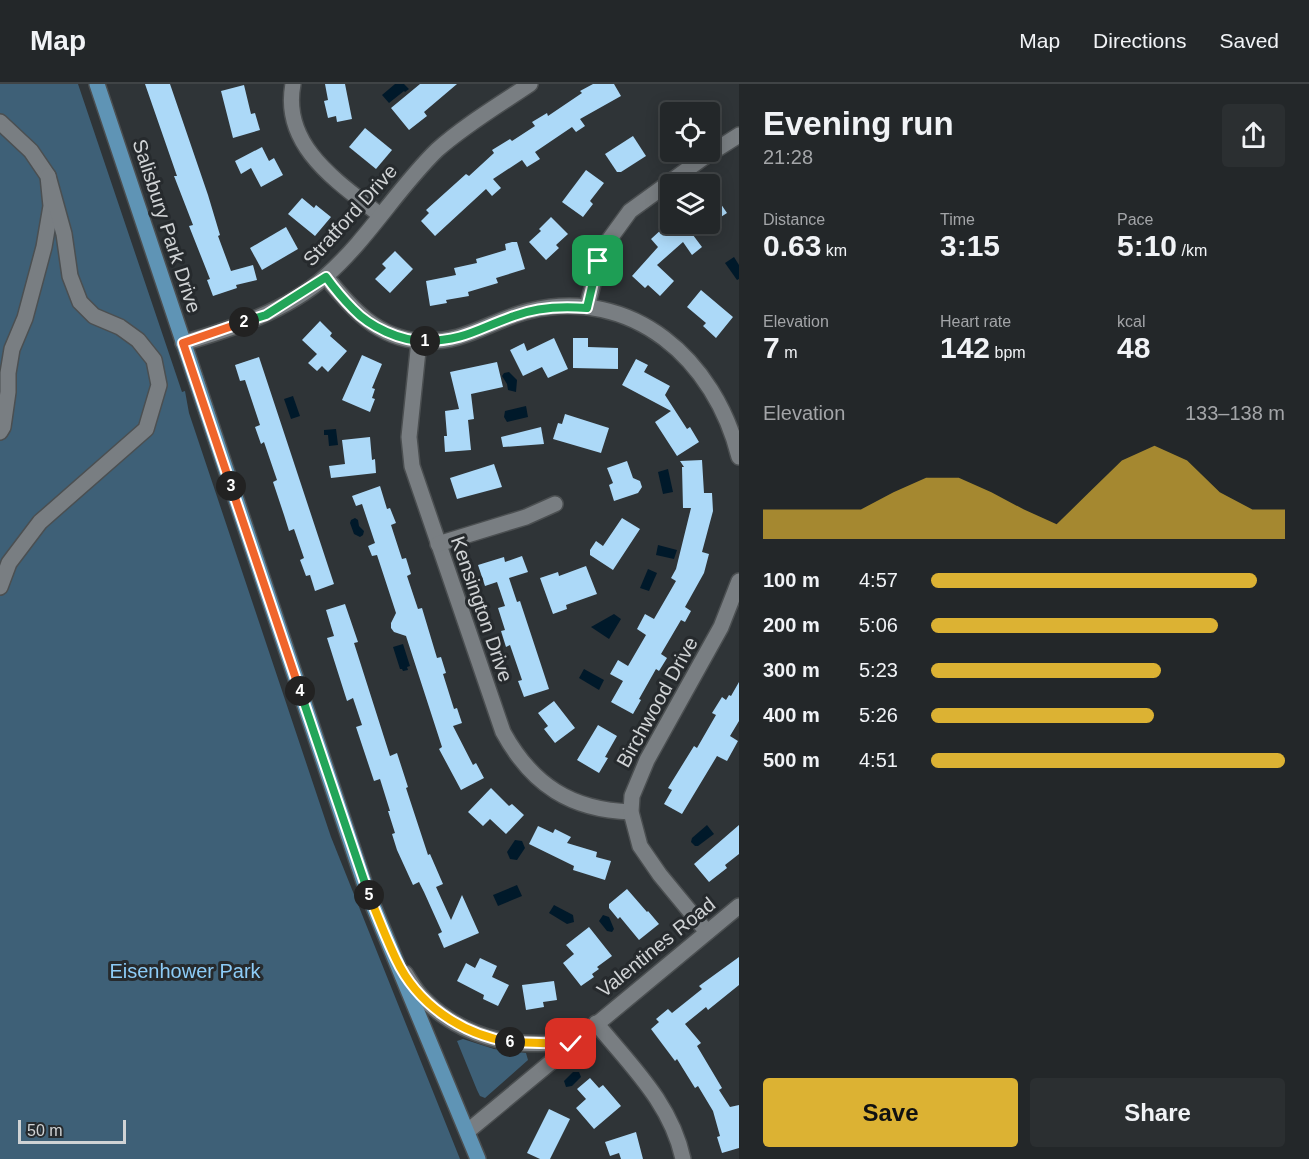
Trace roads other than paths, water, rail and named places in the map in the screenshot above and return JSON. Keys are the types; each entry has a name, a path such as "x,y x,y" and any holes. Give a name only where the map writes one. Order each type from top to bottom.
{"main road":[{"name":"Salisbury Park Drive","path":"97,84 367,891 478,1159"}],"street":[{"path":"293,84 291,95 293,118 308,152 322,168 380,215"},
{"name":"Stratford Drive","path":"183,343 266,315 326,277 349,253 414,174 447,141 530,84"},
{"path":"0,122 31,151 48,176 64,234 70,276 80,302 94,316 120,327 138,340 154,360 159,384 146,429 40,522 9,563 0,587"},
{"path":"587,308 598,261 606,244 630,211 739,135"},
{"path":"0,432 3,428 12,350 25,318 44,248 51,206 48,176"},
{"path":"326,277 358,314 387,332 419,341 464,337 514,315 558,307 603,310 634,320 663,336 685,356 718,401 729,423 739,457"},
{"name":"Kensington Drive","path":"419,341 409,445 415,478 496,716 519,759 538,779 566,798 599,809 631,812"},
{"path":"438,544 509,523 555,504"},
{"name":"Birchwood Drive","path":"707,932 647,858 638,839 631,812 632,796 638,778 709,651 727,614 739,581"},
{"name":"Valentines Road","path":"468,1131 739,906"},
{"path":"396,961 422,998 442,1016 476,1033 512,1042 571,1044"},
{"path":"596,1023 662,1104 675,1129 683,1159"}],"park label":[{"name":"Eisenhower Park","path":"185,971"}]}
